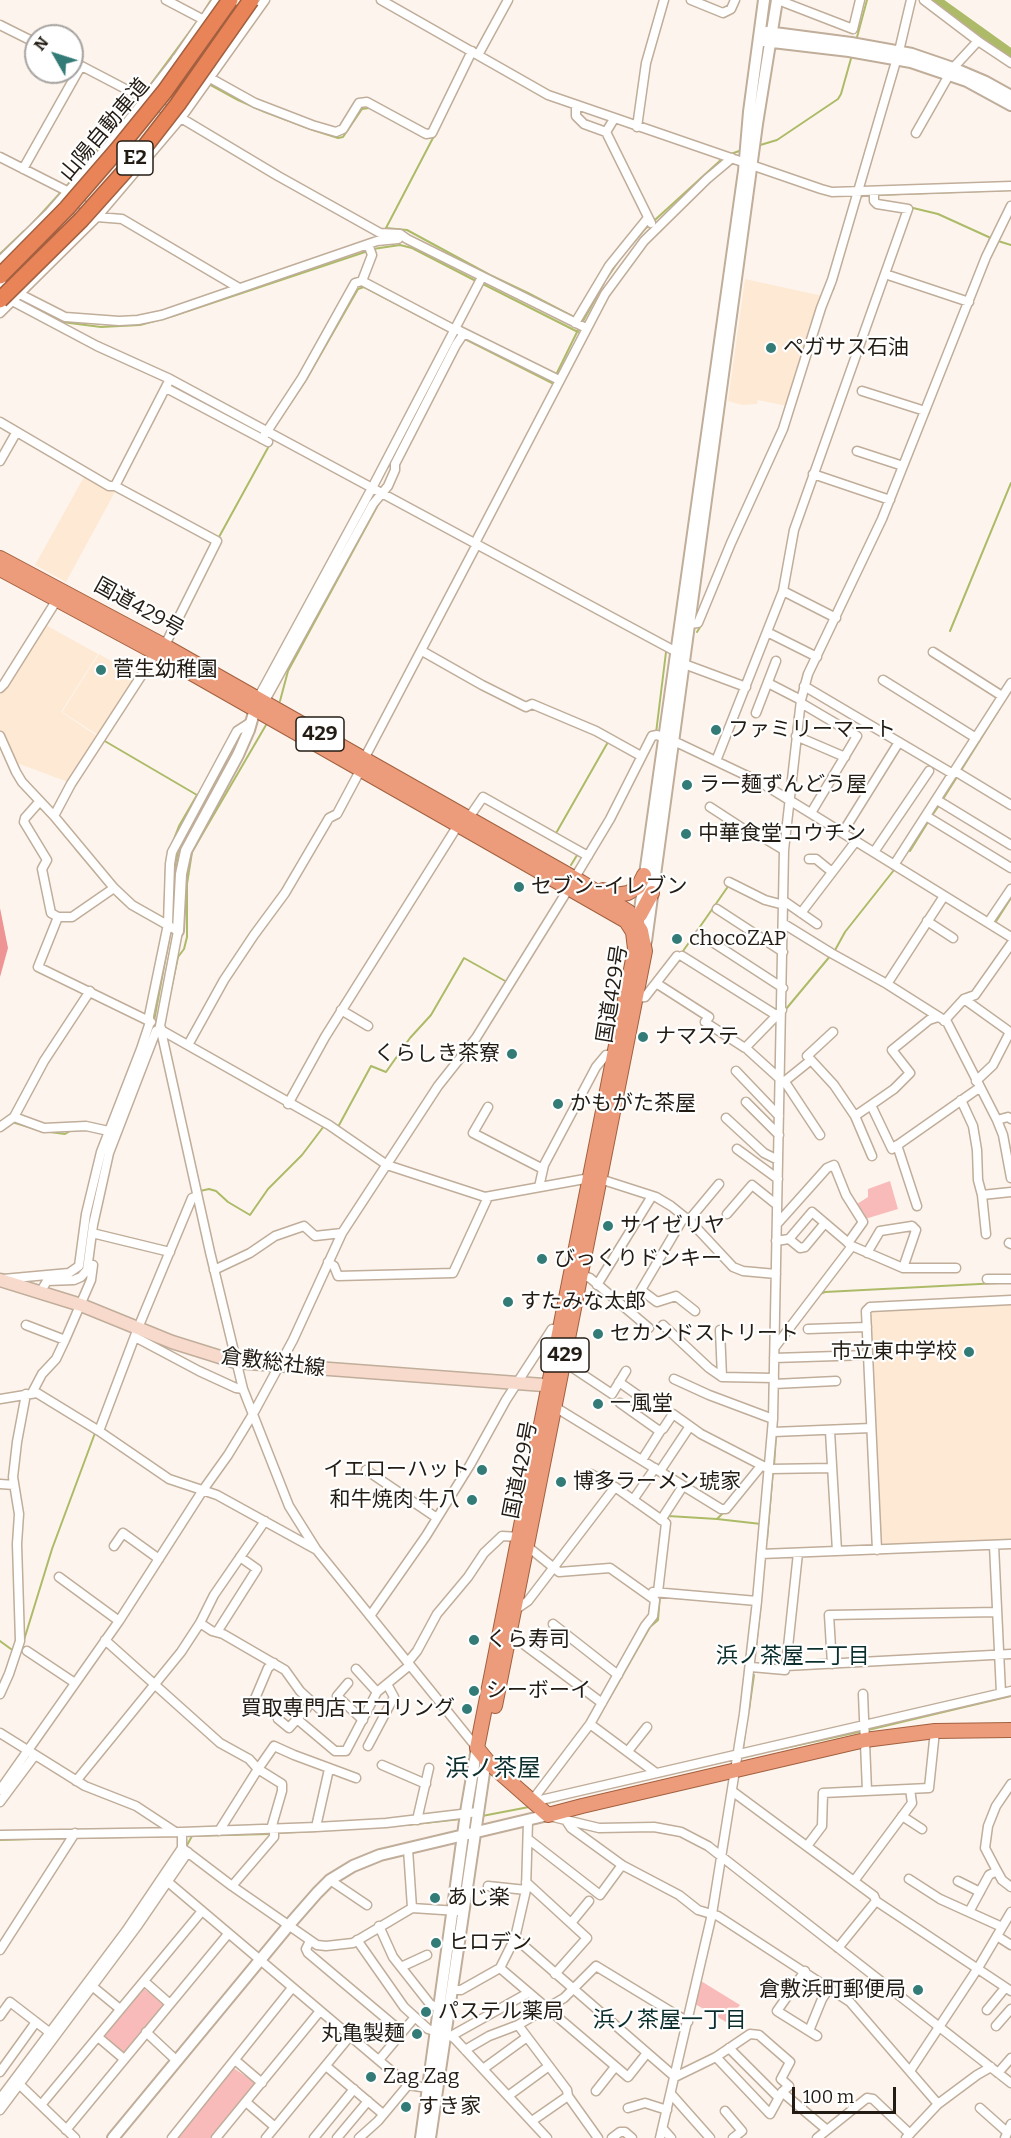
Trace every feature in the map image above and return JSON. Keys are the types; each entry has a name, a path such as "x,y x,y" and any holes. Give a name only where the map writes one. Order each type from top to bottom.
{"highway":[{"name":"山陽自動車道","path":"0,276 67,208 118,150 165,91 230,0"},
{"name":"山陽自動車道","path":"6,301 132,162 178,104 251,0"},
{"name":"国道429号","path":"0,558 60,595 160,649 257,708 363,763 574,883 618,905 634,920 633,932 640,950 636,998 595,1179 482,1753"},
{"name":"国道429号","path":"0,569 60,595"},
{"path":"574,883 613,894 623,894 636,889 644,875"},
{"path":"634,920 652,893"},
{"name":"国道429号","path":"482,1753 515,1610 523,1542 555,1407 554,1386 564,1362 565,1330 581,1275 614,1055 640,950"},
{"path":"482,1753 537,1807 566,1816 737,1760 865,1732 1011,1730"}],"main road":[{"name":"倉敷総社線","path":"0,1280 81,1305 136,1332 236,1362 554,1386"}],"street":[{"path":"166,0 201,19"},
{"path":"0,261 65,190 175,61 201,19 217,0"},
{"path":"0,313 6,301 19,294 97,217 181,118 265,0"},
{"path":"381,0 548,95 728,157 749,153 821,189 832,192 859,191 874,194 1011,186"},
{"path":"175,61 208,82 255,103 336,132 343,129 359,103 366,102 426,134 432,133 475,53 508,0"},
{"path":"637,127 646,63 664,0"},
{"path":"691,0 723,13 731,9 735,0"},
{"path":"764,0 766,36"},
{"path":"682,656 766,36 778,0 853,29 860,0"},
{"path":"690,624 698,623 731,543 783,429 859,191 898,55 911,0"},
{"path":"924,0 1011,63"},
{"path":"0,25 24,37"},
{"path":"766,36 898,55 987,82 1011,96"},
{"path":"916,133 951,71 978,41"},
{"path":"84,68 181,118 380,233 400,234 480,281 580,325"},
{"path":"951,71 1011,105"},
{"path":"23,169 71,84"},
{"path":"576,105 576,116 584,124 606,132 652,223"},
{"path":"606,132 614,119"},
{"path":"634,920 644,875 662,738 690,624 749,153"},
{"path":"0,157 65,190 97,217 122,219 239,288"},
{"path":"188,1045 224,980 285,893 329,818 336,814 476,544 609,266 652,223 707,179 728,157"},
{"path":"716,761 783,591 791,541 908,209 877,204 874,194"},
{"path":"660,2138 712,1914 722,1857 750,1667 769,1468 775,1432 773,1419 777,1358 774,1347 776,1241 782,1082 779,1013 783,988 784,849 801,702 804,686 890,500 994,240 1011,206"},
{"path":"0,284 64,317 119,321 162,315 239,288 369,248 390,239 407,239"},
{"path":"362,281 372,255 369,248"},
{"path":"885,274 969,302"},
{"path":"267,435 355,283 362,281 463,337 556,378"},
{"path":"444,2034 440,2009 458,1911 482,1753 316,1549 289,1506 243,1389 153,1023 169,926 186,851 238,755 257,708 377,490 453,330 480,281"},
{"path":"0,295 6,301 97,346 168,386 377,490 682,656 746,687"},
{"path":"377,490 392,478 395,464 456,345 463,337"},
{"path":"0,422 109,486 116,483 168,386"},
{"path":"862,391 925,411"},
{"path":"0,461 18,434"},
{"path":"857,451 903,466"},
{"path":"813,474 890,500"},
{"path":"54,816 71,784 160,649 217,542 116,483"},
{"path":"783,591 836,618"},
{"path":"0,688 60,595"},
{"path":"767,632 817,657"},
{"path":"422,651 517,703 526,707 532,704 596,731 641,756"},
{"path":"933,652 1002,696"},
{"path":"756,713 776,661"},
{"path":"883,680 976,738"},
{"path":"768,683 857,736 811,813"},
{"path":"894,865 939,802 1011,683"},
{"path":"804,686 1011,805"},
{"path":"0,736 16,772 38,803 54,816 112,890 132,905 169,926"},
{"path":"796,736 845,757"},
{"path":"0,1802 75,1683 119,1621 253,1416 293,1340 342,1233 389,1166 438,1086 476,1038 574,883 583,853 620,799 641,756 662,738"},
{"path":"662,738 753,778 1011,937"},
{"path":"640,950 652,893 662,738"},
{"path":"843,832 899,742"},
{"path":"873,852 929,771"},
{"path":"288,1104 341,1010 463,820 483,797 583,853"},
{"path":"939,802 1011,845"},
{"path":"38,803 24,822 48,860 42,869 51,914 58,917 72,917 112,890"},
{"path":"710,807 753,834 784,849"},
{"path":"929,817 1011,868"},
{"path":"801,913 856,841"},
{"path":"809,859 816,859 832,872"},
{"path":"729,882 765,900 784,903 817,924"},
{"path":"988,923 1011,889"},
{"path":"886,984 944,896"},
{"path":"717,909 783,952"},
{"path":"58,917 38,967 153,1023 288,1104 329,1125 389,1166 488,1197 595,1179 652,1196 671,1206 687,1218 733,1267 743,1271 776,1274"},
{"path":"927,921 953,938"},
{"path":"784,924 941,1019 997,1120 1009,1155 1011,1178"},
{"path":"700,934 783,988"},
{"path":"855,1116 894,1089 910,1073 892,1050 929,1020 941,1019 964,999 975,995 1011,944"},
{"path":"636,998 645,997 680,956 779,1013"},
{"path":"656,983 709,1017 705,1022 745,1048 779,1013"},
{"path":"0,1127 14,1117 44,1061 90,991"},
{"path":"871,1105 892,1149 961,1100 977,1084 993,1065 1010,1032 964,999"},
{"path":"341,1010 368,1026"},
{"path":"0,1280 21,1276 69,1273 79,1266 86,1214 101,1152 113,1132 156,1031 153,1023"},
{"path":"833,1032 807,1056 834,1085 855,1116 872,1156"},
{"path":"748,1050 782,1082 819,1135"},
{"path":"539,1187 543,1169 596,1067 606,1055 614,1055"},
{"path":"782,1082 812,1060"},
{"path":"736,1071 779,1116"},
{"path":"961,1100 974,1126 978,1180 986,1234"},
{"path":"746,1102 779,1135"},
{"path":"488,1107 473,1133 543,1169"},
{"path":"14,1117 44,1128 86,1126 113,1132"},
{"path":"997,1120 1008,1117 1011,1119"},
{"path":"726,1118 764,1154 778,1160"},
{"path":"41,1291 47,1281 74,1280 81,1277 87,1270 92,1233 113,1132"},
{"path":"897,1145 917,1206"},
{"path":"737,1149 778,1179"},
{"path":"774,1347 850,1244 863,1222 846,1195 834,1165 828,1168 777,1224"},
{"path":"695,1311 676,1296 657,1302 641,1290 687,1218 719,1184"},
{"path":"727,1214 752,1185 777,1205"},
{"path":"982,1195 1011,1192"},
{"path":"99,1431 167,1252 192,1198 197,1196"},
{"path":"597,1285 652,1196"},
{"path":"330,1263 338,1276 453,1273 488,1197"},
{"path":"776,1241 789,1239 812,1212 850,1244 903,1268 957,1268"},
{"path":"789,1239 800,1248 805,1247 825,1223"},
{"path":"214,1270 250,1253 275,1236 304,1226 315,1236 342,1233"},
{"path":"867,1253 880,1231 912,1226 916,1230 903,1268"},
{"path":"92,1233 167,1252"},
{"path":"0,1694 20,1641 17,1544 19,1514 14,1485 17,1442 29,1393 56,1359 91,1280 94,1257 90,1245"},
{"path":"581,1275 590,1278 649,1328"},
{"path":"987,1279 1011,1279"},
{"path":"877,1550 866,1311 870,1307 1011,1300"},
{"path":"26,1325 65,1340"},
{"path":"663,1325 709,1368 722,1377 774,1381 836,1381"},
{"path":"808,1329 867,1327"},
{"path":"370,1616 437,1518 517,1383 552,1329 565,1330"},
{"path":"720,1330 722,1377"},
{"path":"136,1332 199,1371 243,1389"},
{"path":"777,1358 868,1355"},
{"path":"564,1362 612,1394 626,1371"},
{"path":"674,1379 773,1419"},
{"path":"619,1382 653,1406"},
{"path":"0,1399 37,1393 99,1431 160,1474 217,1495 316,1549"},
{"path":"620,1403 661,1430"},
{"path":"555,1407 721,1509 726,1509 769,1468"},
{"path":"642,1460 672,1414 769,1468 832,1468"},
{"path":"633,1500 690,1426"},
{"path":"775,1432 871,1428"},
{"path":"830,1431 837,1551"},
{"path":"366,1470 437,1518"},
{"path":"591,1474 615,1487 666,1523 660,1592"},
{"path":"0,1484 14,1485"},
{"path":"661,1520 683,1486"},
{"path":"515,1610 528,1601 555,1568 615,1487"},
{"path":"76,1781 155,1685 200,1623 214,1595 265,1521"},
{"path":"114,1546 123,1533 159,1559"},
{"path":"297,1719 335,1751 346,1751 377,1692 409,1663 437,1614 468,1577 484,1553 502,1536 523,1542 560,1572 610,1568 655,1600 653,1616 645,1626 592,1725 528,1821 526,1886 515,1938 500,1968 461,1990 452,1990"},
{"path":"762,1554 1011,1544"},
{"path":"994,1545 1001,1694"},
{"path":"750,1667 785,1670 798,1553"},
{"path":"217,1632 257,1569 240,1557"},
{"path":"59,1577 119,1621"},
{"path":"642,1591 757,1601"},
{"path":"832,1664 829,1615 997,1612"},
{"path":"200,1623 285,1670 295,1685 324,1713"},
{"path":"552,1624 618,1675"},
{"path":"510,1634 602,1703"},
{"path":"105,1640 220,1743 249,1759 258,1769 282,1784 273,1831 232,1886"},
{"path":"27,1651 75,1683"},
{"path":"786,1666 1011,1654"},
{"path":"254,1701 268,1668 274,1663"},
{"path":"356,1669 377,1692"},
{"path":"348,1683 337,1696 363,1720"},
{"path":"368,1746 394,1697 387,1684"},
{"path":"865,1732 1011,1691"},
{"path":"862,1695 867,1791"},
{"path":"278,1719 289,1728 307,1708"},
{"path":"592,1725 656,1773"},
{"path":"628,1751 647,1726"},
{"path":"807,1846 822,1826 823,1793 929,1788 935,1731"},
{"path":"0,1732 85,1786 136,1806 183,1842 232,1886 309,1941 326,1946 357,1940 412,1908 458,1911"},
{"path":"219,1831 274,1746 356,1778"},
{"path":"0,1790 31,1752"},
{"path":"537,1807 656,1773 737,1760"},
{"path":"382,1765 426,1784"},
{"path":"417,1820 429,1768"},
{"path":"316,1827 329,1769"},
{"path":"1011,1785 996,1806 986,1838 987,1856 1002,1880 1011,1887"},
{"path":"855,1881 912,1803 910,1789"},
{"path":"732,1791 855,1881 874,1896 876,1901 1008,1989 987,2010"},
{"path":"0,1835 183,1842 219,1831 273,1831 472,1816"},
{"path":"566,1816 599,1828 654,1827 681,1832 708,1845 1011,2083"},
{"path":"566,1816 571,1828 622,1865 679,1895 698,1910 718,1916 850,2002 938,2104"},
{"path":"902,1816 922,1829"},
{"path":"113,2138 289,1925 330,1880 362,1861 528,1821"},
{"path":"0,1950 73,1837"},
{"path":"528,1839 600,1894 622,1865"},
{"path":"1,2095 17,2081 138,1925 168,1882 183,1842"},
{"path":"0,2110 49,2032 126,1931 183,1842"},
{"path":"408,1849 412,1908"},
{"path":"969,1912 989,1875 996,1871"},
{"path":"909,1879 940,1899 1002,1928"},
{"path":"330,1880 367,1905"},
{"path":"958,1881 980,1892"},
{"path":"168,1882 408,2085 433,2089"},
{"path":"488,1886 526,1886 587,1938 555,1974"},
{"path":"571,1923 589,1901"},
{"path":"838,1948 876,1901"},
{"path":"41,2105 202,1911"},
{"path":"421,2138 452,1990 458,1911"},
{"path":"910,2071 978,1968 1011,1912"},
{"path":"379,1926 393,1957 430,2004 440,2009"},
{"path":"66,2130 228,1934"},
{"path":"997,1936 1011,1945"},
{"path":"515,1938 675,2077"},
{"path":"357,1940 404,2007 428,2029 444,2034 465,2050 547,2138"},
{"path":"309,1941 306,1949 308,1953 402,2032"},
{"path":"401,1967 427,1955"},
{"path":"465,2050 547,2009 564,1998 596,1966 688,2022"},
{"path":"500,1968 628,2077 647,2053"},
{"path":"805,1971 777,2012 813,2034 822,1999 830,1988"},
{"path":"144,1981 170,2004"},
{"path":"92,1986 120,2009"},
{"path":"172,2138 292,1988"},
{"path":"444,2034 528,1993"},
{"path":"0,2016 10,2002 49,2032"},
{"path":"996,2026 1011,2009"},
{"path":"216,2138 320,2011"},
{"path":"379,2060 415,2017"},
{"path":"0,2072 36,2022"},
{"path":"518,2025 567,2090 568,2096 598,2138"},
{"path":"146,2032 177,2061"},
{"path":"675,2077 716,2057 750,2034 759,2035 790,2062 781,2079 789,2086 780,2094 770,2114 716,2057"},
{"path":"266,2138 350,2036"},
{"path":"98,2037 124,2059"},
{"path":"483,2070 526,2037"},
{"path":"729,2048 780,2094 827,2130"},
{"path":"816,2138 867,2098 873,2099 908,2136 938,2104 977,2075 994,2070 1011,2058"},
{"path":"235,2060 262,2083"},
{"path":"326,2066 383,2114"},
{"path":"508,2096 549,2066"},
{"path":"596,2091 615,2067"},
{"path":"17,2081 75,2138"},
{"path":"359,2138 408,2085"},
{"path":"314,2138 354,2089"},
{"path":"430,2138 433,2089"},
{"path":"671,2094 710,2138"},
{"path":"532,2121 568,2096"},
{"path":"337,2138 368,2101"},
{"path":"246,2102 275,2127"},
{"path":"628,2108 645,2103 667,2110"},
{"path":"980,2108 1008,2131"},
{"path":"725,2111 742,2131 733,2138"},
{"path":"663,2128 671,2138"},
{"path":"612,2138 620,2132 625,2132 632,2138"}],"shaded area":[{"name":"ペガサス石油","path":"745,279 823,296 787,406 758,400 757,404 742,405 728,401"},
{"path":"85,475 115,492 66,582 35,565"},
{"path":"44,624 98,654 61,712 97,736 68,782 14,762 0,732 0,691"},
{"path":"99,654 136,675 98,735 62,712"},
{"path":"0,908 8,948 0,977"},
{"path":"890,1181 898,1209 865,1219 857,1204 868,1197 868,1189"},
{"path":"1011,1303 1011,1541 883,1547 880,1543 868,1312 871,1309"},
{"path":"701,1981 740,2005 726,2022 695,2004"},
{"path":"143,1988 165,2004 124,2055 102,2037"},
{"path":"232,2067 256,2083 211,2138 174,2138"}],"waterway":[{"path":"204,11 211,0"},
{"path":"856,41 867,0"},
{"path":"934,0 1011,55"},
{"path":"142,96 196,23"},
{"path":"476,50 489,26"},
{"path":"757,146 777,140 838,99 852,55"},
{"path":"207,83 265,112 338,138 343,137 362,109 369,108"},
{"path":"65,188 138,100"},
{"path":"434,136 386,228 407,230 572,316"},
{"path":"728,155 742,150"},
{"path":"628,249 645,229 723,158"},
{"path":"876,195 1011,190"},
{"path":"31,225 61,192"},
{"path":"858,197 870,195"},
{"path":"909,207 938,214 993,239"},
{"path":"0,254 24,231"},
{"path":"985,250 990,238"},
{"path":"998,241 1011,245"},
{"path":"373,249 400,245 412,248 476,281"},
{"path":"22,301 62,322 101,327 140,325 368,251"},
{"path":"607,278 624,253"},
{"path":"833,290 839,269"},
{"path":"481,283 578,332"},
{"path":"582,323 604,283"},
{"path":"272,431 306,380 358,289 364,287 450,332"},
{"path":"465,339 552,383 579,328"},
{"path":"191,397 263,434"},
{"path":"10,423 21,430"},
{"path":"219,537 270,444 269,436"},
{"path":"388,467 393,456"},
{"path":"950,631 1011,483"},
{"path":"370,502 376,491"},
{"path":"280,701 288,671 379,503"},
{"path":"697,632 702,624"},
{"path":"656,733 666,652"},
{"path":"960,772 1000,708"},
{"path":"793,735 795,714"},
{"path":"168,1004 178,957 184,949 187,937 187,884 192,852 266,725"},
{"path":"174,870 179,847 240,736"},
{"path":"632,784 655,739"},
{"path":"103,740 197,795 179,826 170,849"},
{"path":"555,835 608,742"},
{"path":"943,799 957,777"},
{"path":"931,817 940,804"},
{"path":"910,851 928,822"},
{"path":"75,848 108,887"},
{"path":"571,865 579,852"},
{"path":"164,920 166,866"},
{"path":"834,952 845,932 894,870"},
{"path":"681,954 729,885"},
{"path":"116,896 145,917"},
{"path":"995,923 1011,898"},
{"path":"154,1021 171,929"},
{"path":"786,1009 831,955"},
{"path":"338,1127 371,1066 386,1072 410,1038 431,1015 464,958 507,982"},
{"path":"12,1122 38,1130"},
{"path":"200,1191 209,1189 216,1191 228,1202 250,1215 268,1189 302,1155 324,1126"},
{"path":"50,1132 65,1134 70,1131"},
{"path":"820,1294 999,1283"},
{"path":"24,1640 52,1549 95,1433"},
{"path":"774,1466 776,1436"},
{"path":"767,1540 773,1471"},
{"path":"667,1522 668,1516 717,1519 723,1513"},
{"path":"717,1519 761,1524"},
{"path":"609,1699 650,1627 658,1620 660,1596"},
{"path":"756,1647 761,1602"},
{"path":"0,1641 15,1652"},
{"path":"749,1710 754,1675"},
{"path":"868,1730 1011,1696"},
{"path":"743,1748 746,1725"},
{"path":"780,1749 863,1731"},
{"path":"544,1804 559,1800"},
{"path":"482,1816 529,1807"},
{"path":"407,1825 461,1819"},
{"path":"276,1833 318,1831"},
{"path":"186,1836 270,1834"},
{"path":"75,1838 180,1836"},
{"path":"186,1847 192,1836"},
{"path":"0,1840 69,1838"}],"place":[{"name":"ペガサス石油","path":"771,348"},
{"name":"菅生幼稚園","path":"101,670"},
{"name":"ファミリーマート","path":"716,730"},
{"name":"ラー麺ずんどう屋","path":"687,785"},
{"name":"中華食堂コウチン","path":"686,834"},
{"name":"セブン-イレブン","path":"519,887"},
{"name":"chocoZAP","path":"677,939"},
{"name":"ナマステ","path":"643,1037"},
{"name":"くらしき茶寮","path":"512,1054"},
{"name":"かもがた茶屋","path":"558,1104"},
{"name":"サイゼリヤ","path":"608,1226"},
{"name":"びっくりドンキー","path":"542,1259"},
{"name":"すたみな太郎","path":"508,1302"},
{"name":"セカンドストリート","path":"598,1334"},
{"name":"市立東中学校","path":"969,1352"},
{"name":"一風堂","path":"598,1404"},
{"name":"イエローハット","path":"482,1470"},
{"name":"博多ラーメン琥家","path":"561,1482"},
{"name":"和牛焼肉 牛八","path":"472,1500"},
{"name":"くら寿司","path":"474,1640"},
{"name":"シーボーイ","path":"474,1691"},
{"name":"買取専門店 エコリング","path":"467,1709"},
{"name":"あじ楽","path":"435,1898"},
{"name":"ヒロデン","path":"436,1943"},
{"name":"倉敷浜町郵便局","path":"918,1990"},
{"name":"パステル薬局","path":"426,2012"},
{"name":"丸亀製麺","path":"417,2034"},
{"name":"Zag Zag","path":"371,2077"},
{"name":"すき家","path":"406,2107"}],"district":[{"name":"浜ノ茶屋二丁目","path":"793,1657"},
{"name":"浜ノ茶屋","path":"493,1769"},
{"name":"浜ノ茶屋一丁目","path":"670,2021"}]}
